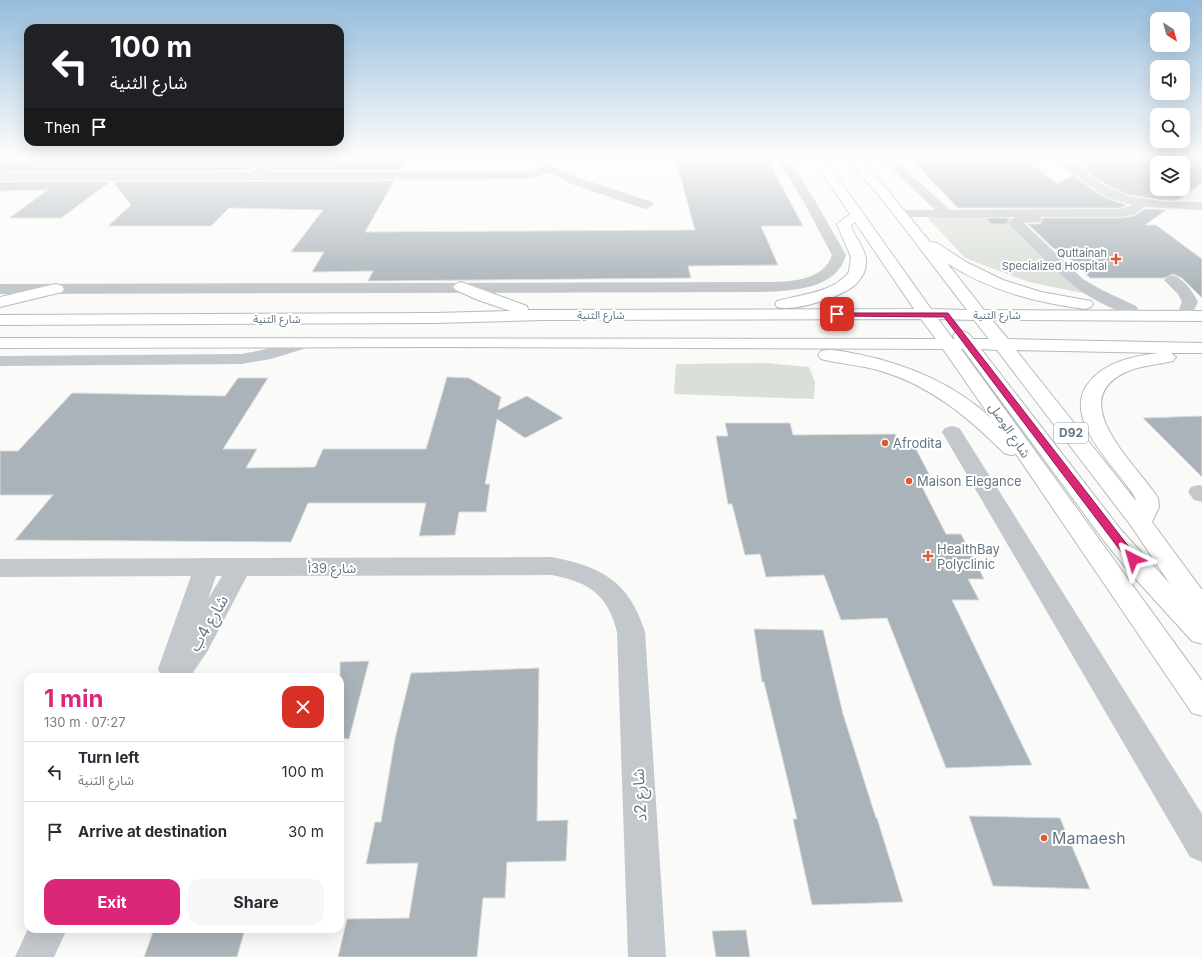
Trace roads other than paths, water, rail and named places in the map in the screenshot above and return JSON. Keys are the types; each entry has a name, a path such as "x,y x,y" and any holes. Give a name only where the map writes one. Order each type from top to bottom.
{"main road":[{"name":"شارع الوصل","path":"848,202 857,215 936,311 953,337 964,365 1202,704"},
{"path":"858,202 862,205 905,261"},
{"name":"D92","path":"891,202 1140,522 1202,610"},
{"path":"721,314 816,298 842,287 855,275 858,269 858,256 844,224 857,215"},
{"path":"919,238 971,272 1023,292 1069,302 1130,309 1194,309"},
{"path":"461,287 501,304 542,315"},
{"path":"0,302 56,289"},
{"name":"شارع الثنية","path":"0,320 435,318 542,315 936,311 978,315 1202,316"},
{"path":"440,342 651,331 953,337 989,329 1202,328"},
{"path":"953,337 1113,536 1140,568 1202,634"},
{"name":"شارع الثنية","path":"0,343 440,342 701,344 953,337 1002,345 1202,348"},
{"path":"701,344 746,355 786,353 848,357 907,373 952,398 978,416 1047,485"},
{"path":"1140,522 1148,507 1147,498 1100,434 1094,422 1090,402 1093,393 1104,378 1128,365 1160,358 1202,353"}],"street":[{"path":"637,202 647,205"},
{"path":"0,289 773,287 799,284 820,277 833,270 837,265 839,260 838,251 808,202"},
{"path":"934,202 947,214"},
{"path":"901,214 1120,213 1136,209 1139,206 1139,202 1163,206 1202,206"},
{"path":"1084,220 1022,219 1015,222 1078,282 1096,293 1130,309"},
{"path":"1172,280 1189,297 1194,309"},
{"path":"0,361 241,359 265,355 307,342"},
{"path":"952,432 1202,845"},
{"name":"شارع 39أ","path":"0,568 552,566 584,573 609,589 620,601 628,616 631,632"},
{"name":"شارع 4ب","path":"171,673 206,568"},
{"name":"شارع 4ب","path":"177,673 197,644 239,568"},
{"name":"شارع 2د","path":"631,632 647,957"},
{"path":"34,957 46,933"}],"place":[{"name":"Quttainah Specialized Hospital","path":"1116,259"},
{"name":"Afrodita","path":"885,443"},
{"name":"Maison Elegance","path":"909,481"},
{"name":"HealthBay Polyclinic","path":"928,556"},
{"name":"Mamaesh","path":"1044,838"}]}
